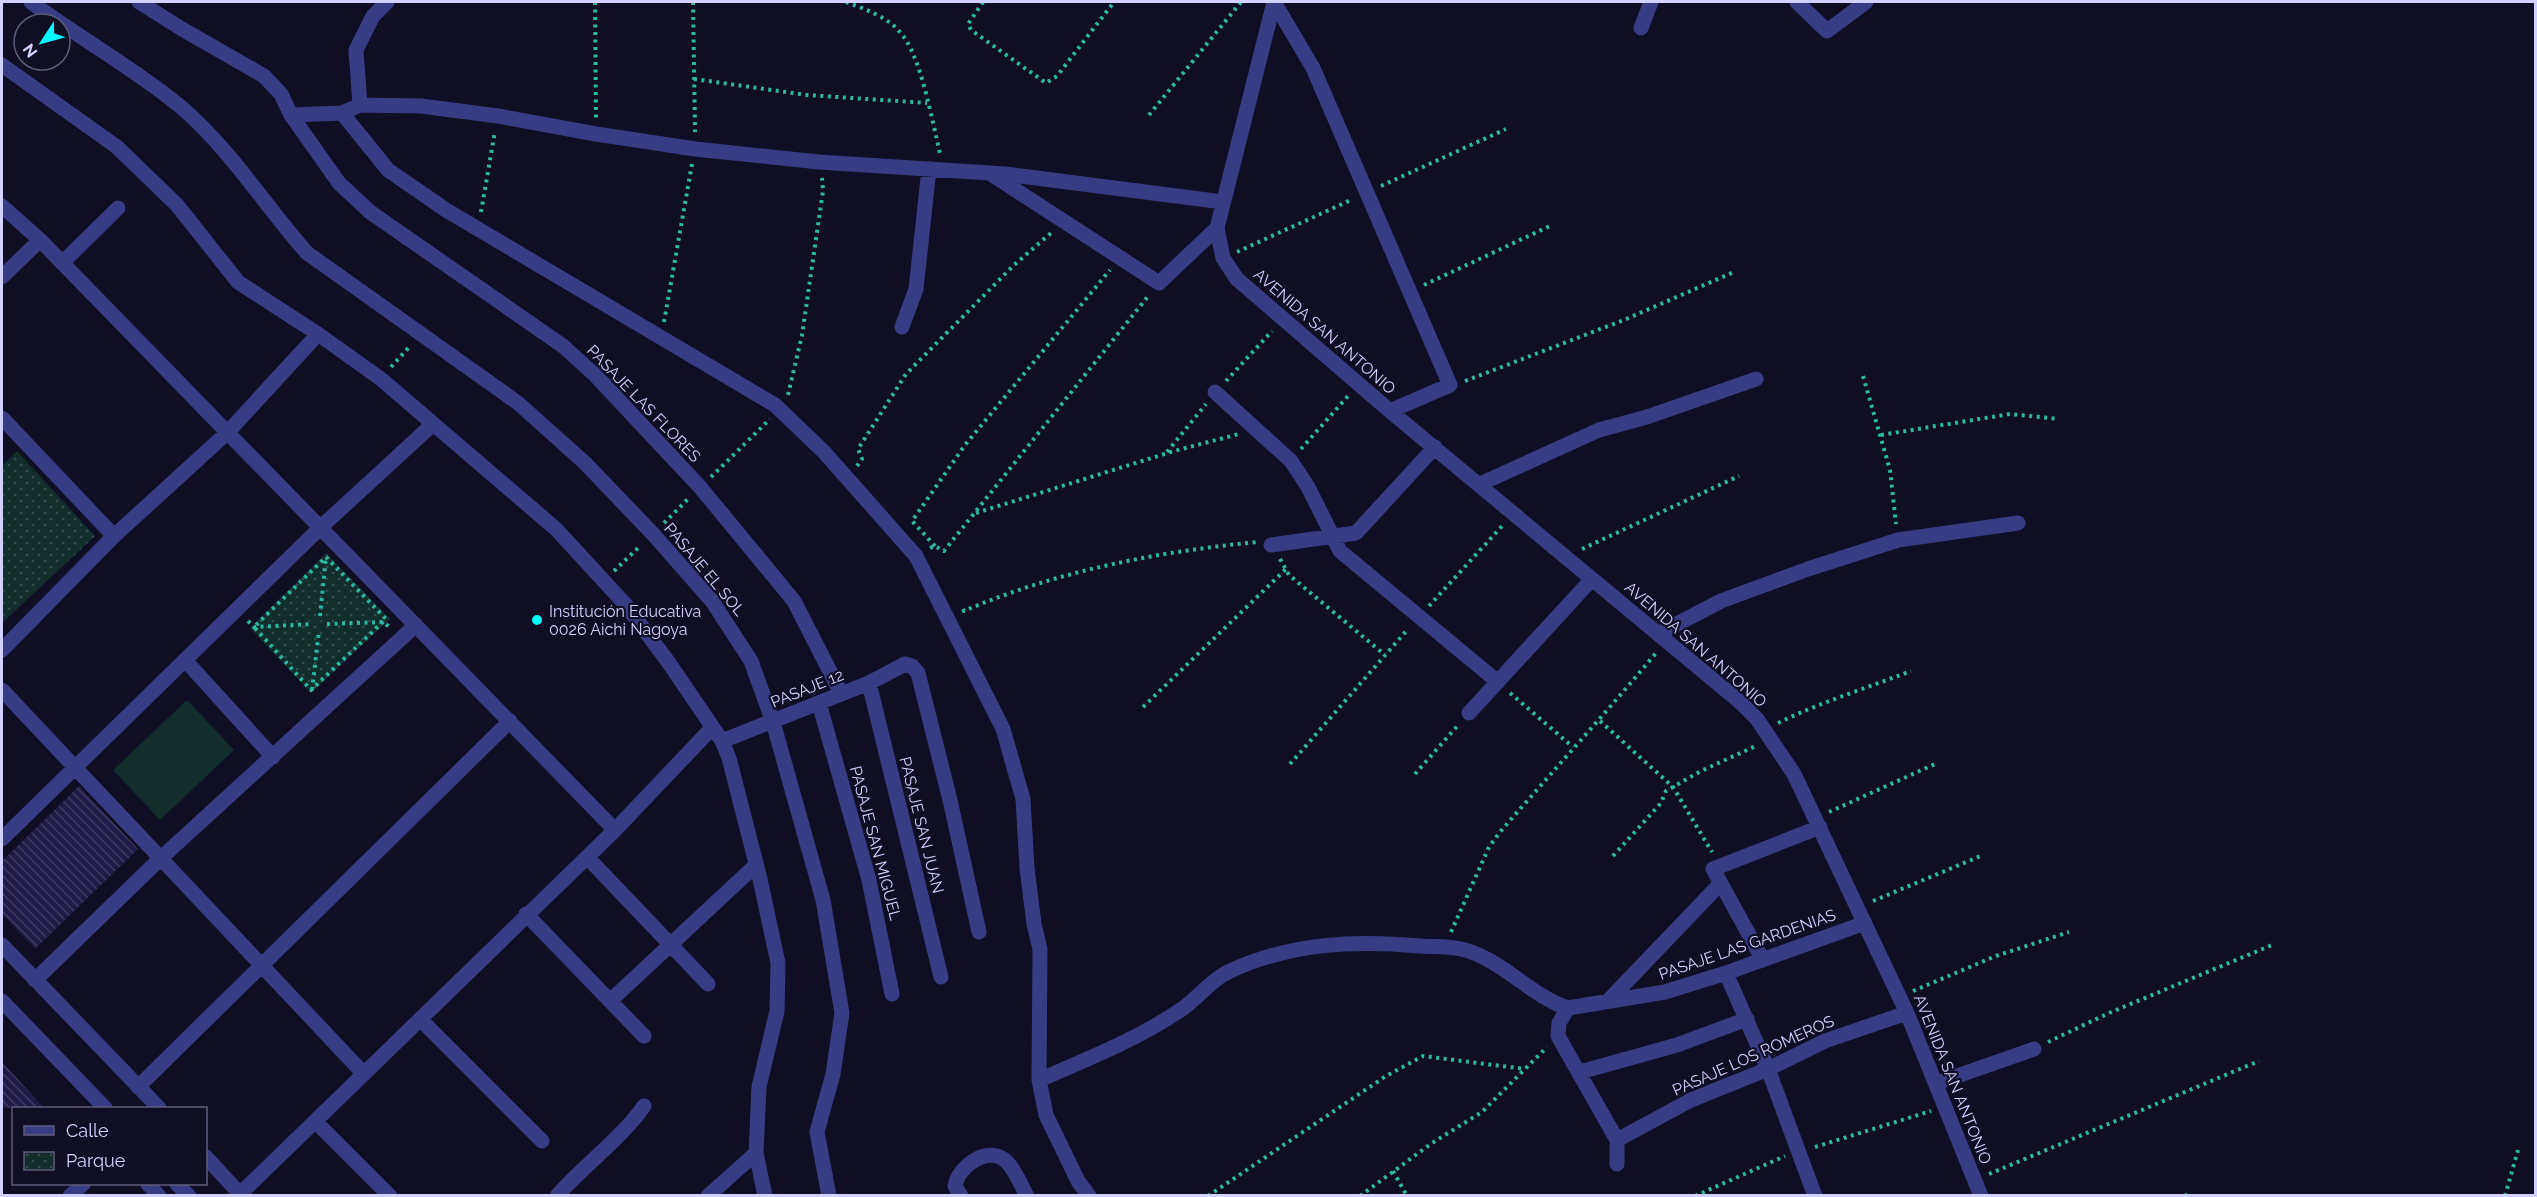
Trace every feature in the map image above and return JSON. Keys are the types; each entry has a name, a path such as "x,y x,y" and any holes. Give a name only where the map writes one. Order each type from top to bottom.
{"street":[{"name":"PASAJE EL SOL","path":"31,2 181,107 232,157 280,222 307,253 518,403 585,464 653,534 712,601 733,631 751,661 774,722 823,900 842,1013 833,1074 817,1132 829,1196"},
{"name":"PASAJE LAS FLORES","path":"139,2 264,76 281,94 291,115 339,183 370,212 563,346 596,376 700,487 794,601 841,693"},
{"path":"360,105 356,50 373,16 387,2"},
{"path":"988,173 1159,283 1217,228 1274,2"},
{"path":"1274,2 1313,68 1450,385 1390,411"},
{"path":"1641,28 1651,2"},
{"path":"1797,2 1827,31 1866,2"},
{"path":"2,65 117,147 177,205 238,282 318,334 381,379 556,528 604,580 669,663 722,741 729,758 756,865 778,963 777,1011 759,1088 756,1153 765,1196"},
{"path":"291,115 342,113 360,105 420,106 498,116 695,149 819,162 988,173 1223,202"},
{"path":"342,113 388,170 446,210 775,405 849,480 916,556 1004,729 1023,799 1027,868 1034,924 1040,949 1039,1080 1046,1115 1078,1181 1089,1196"},
{"path":"902,327 916,289 937,170"},
{"path":"2,206 40,240 615,830"},
{"path":"62,263 118,208"},
{"name":"AVENIDA SAN ANTONIO","path":"1217,228 1223,258 1237,279 1390,411 1740,702 1768,734 1794,774 1859,907 1937,1083 1981,1196"},
{"path":"2,277 40,240"},
{"path":"2,650 114,536 228,432 318,334"},
{"path":"1480,484 1599,430 1647,417 1755,379"},
{"path":"1215,392 1290,461 1308,487 1340,551 1498,682"},
{"path":"2,418 114,536"},
{"path":"2,839 321,527 433,424"},
{"path":"1271,545 1356,532 1435,447"},
{"path":"1662,637 1721,601 1808,569 1898,540 2018,523"},
{"path":"1469,713 1592,579"},
{"path":"35,980 161,858 416,625"},
{"path":"184,660 273,757"},
{"name":"PASAJE 12","path":"722,741 774,722 869,682 905,664 912,666 918,673 950,800 979,932"},
{"name":"PASAJE SAN JUAN","path":"869,682 940,976"},
{"path":"2,690 364,1074"},
{"name":"PASAJE SAN MIGUEL","path":"819,703 868,880 892,994"},
{"path":"138,1087 510,721"},
{"path":"207,1158 239,1195 615,830 712,728"},
{"path":"1763,960 1713,872 1717,867 1817,822"},
{"path":"587,857 708,984"},
{"path":"610,1001 756,865"},
{"path":"1608,1001 1720,884"},
{"path":"526,914 644,1036"},
{"name":"PASAJE LAS GARDENIAS","path":"1568,1008 1665,992 1726,973 1865,923"},
{"path":"1039,1080 1130,1040 1183,1008 1225,973 1268,955 1316,945 1400,944 1462,949 1493,963 1554,1003 1568,1008 1559,1023 1558,1036 1617,1140 1617,1164"},
{"path":"2,945 158,1107"},
{"path":"1726,973 1768,1069 1815,1196"},
{"path":"2,1001 104,1107"},
{"name":"PASAJE LOS ROMEROS","path":"1617,1140 1691,1100 1768,1069 1825,1041 1907,1013"},
{"path":"1580,1072 1677,1045 1747,1018"},
{"path":"420,1019 542,1141"},
{"path":"1937,1083 2034,1048"},
{"path":"557,1196 577,1173 630,1125 644,1106"},
{"path":"315,1121 390,1196"},
{"path":"708,1196 756,1153"},
{"path":"962,1196 955,1186 956,1178 966,1165 973,1161 994,1157 1008,1162 1027,1196"},
{"path":"70,1196 82,1185"},
{"path":"178,1185 189,1196"}],"path":[{"path":"595,2 596,134"},
{"path":"661,337 695,149 693,2"},
{"path":"846,2 879,16 898,29 906,39 918,69 927,103 937,170"},
{"path":"983,2 970,17 968,24 971,30 1046,82 1057,76 1114,2"},
{"path":"1149,115 1241,2"},
{"path":"694,80 807,95 927,103"},
{"path":"478,228 498,116"},
{"path":"784,413 802,335 823,191 819,162"},
{"path":"849,480 862,459 858,449 906,374 1014,265 1064,222"},
{"path":"1410,292 1552,225"},
{"path":"1120,258 965,445 912,521 934,546 944,551 1159,283"},
{"path":"1450,385 1624,320 1734,272"},
{"path":"381,379 411,345 409,336 430,339"},
{"path":"1863,376 1890,470 1898,540"},
{"path":"1290,461 1359,384"},
{"path":"1881,435 2010,414 2059,419"},
{"path":"974,514 1167,453 1257,430"},
{"path":"1566,556 1739,476"},
{"path":"1290,764 1514,512"},
{"path":"308,540 386,619 311,690"},
{"path":"946,615 961,607 964,610 1003,594 1120,561 1192,548 1263,542 1271,545 1289,575 1385,655"},
{"path":"916,556 934,546"},
{"path":"320,616 326,557"},
{"path":"254,627 326,557"},
{"path":"1143,707 1286,569"},
{"path":"237,609 326,706"},
{"path":"327,624 384,622 400,639"},
{"path":"254,627 312,624"},
{"path":"311,690 319,631"},
{"path":"1444,948 1489,847 1573,747 1600,721 1662,637"},
{"path":"1613,855 1661,803 1666,790 1768,734 1811,707 1911,671"},
{"path":"1498,682 1573,747"},
{"path":"1415,774 1469,713"},
{"path":"1600,721 1673,787 1717,867"},
{"path":"1817,822 1935,764"},
{"path":"1859,907 1983,855"},
{"path":"1900,996 1996,956 2069,932"},
{"path":"2034,1048 2109,1013 2272,945"},
{"path":"1360,1196 1432,1143 1482,1112 1558,1036"},
{"path":"1208,1196 1386,1076 1423,1056 1526,1069"},
{"path":"1975,1180 2259,1060"},
{"path":"1695,1196 1797,1152 1946,1107"},
{"path":"2505,1196 2518,1150"},
{"path":"1393,1171 1407,1196"}],"green space":[{"path":"17,451 95,536 2,623 2,466"},
{"path":"326,553 390,619 311,693 250,628"},
{"path":"187,700 234,750 160,820 113,770"}],"building":[{"path":"79,786 138,849 35,949 2,914 2,861"},
{"path":"2,1062 43,1107 2,1108"}],"place":[{"name":"Institución Educativa 0026 Aichi Nagoya","path":"537,620"}]}
